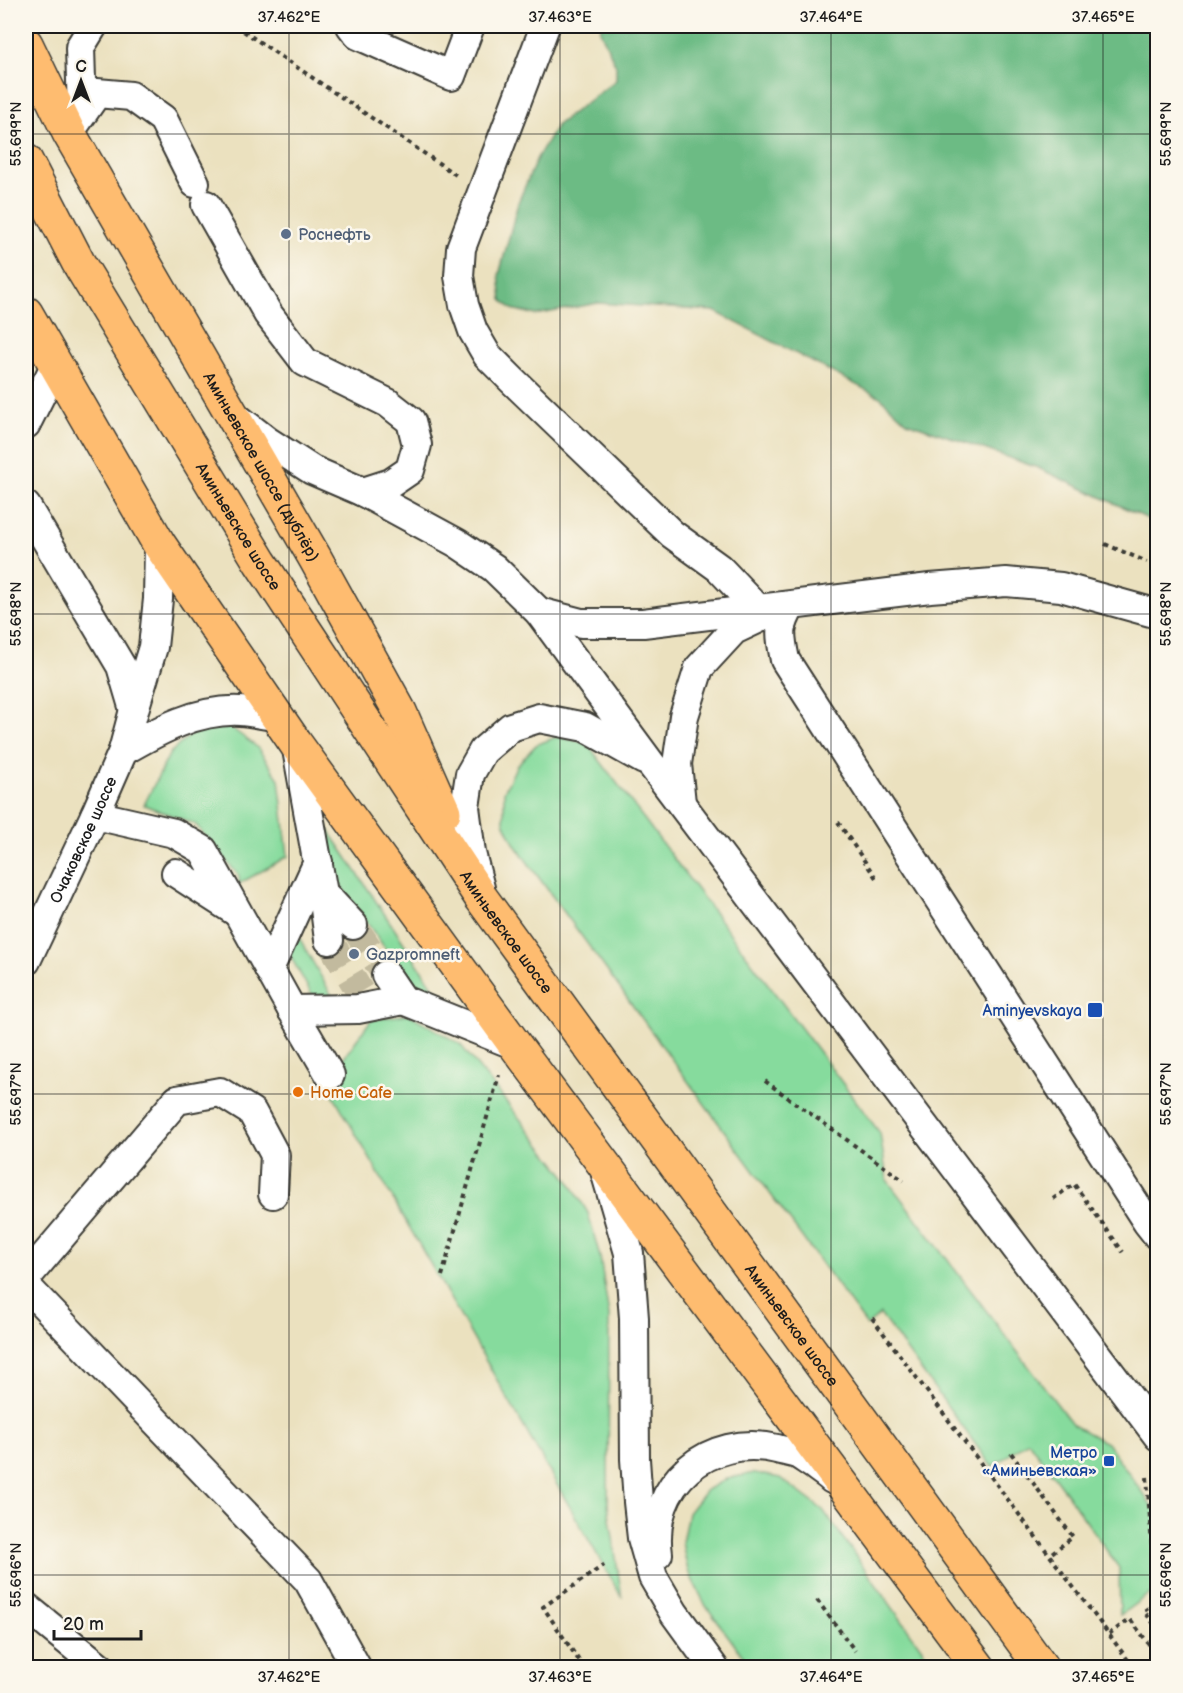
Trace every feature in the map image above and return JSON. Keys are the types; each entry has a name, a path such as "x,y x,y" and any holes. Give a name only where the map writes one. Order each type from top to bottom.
{"main road":[{"name":"Аминьевское шоссе (дублёр)","path":"26,44 75,123 232,414 400,712 482,899"},
{"name":"Аминьевское шоссе","path":"26,162 78,262 254,552 482,899 1042,1668"},
{"path":"26,313 159,544 508,1058 603,1163 979,1668"}],"street":[{"path":"351,26 358,35 451,76 470,26"},
{"path":"544,26 461,248 459,276 464,305 473,331 488,355 672,534 719,568 759,610"},
{"path":"86,36 88,74 130,96 163,119 200,194 268,314 305,363 388,403 411,421 417,445 410,470 392,483 363,492"},
{"path":"75,123 86,36"},
{"path":"75,123 98,93 130,96"},
{"path":"26,424 55,366"},
{"path":"232,414 267,441 312,470 363,492 457,543 494,568 539,612 1158,1436"},
{"path":"26,506 121,666 134,710"},
{"name":"Очаковское шоссе","path":"26,961 123,751 153,647 158,599 159,544"},
{"path":"539,612 581,623 643,623 930,588 1006,582 1061,587 1158,614"},
{"path":"681,803 677,764 684,716 699,668 734,630 791,606"},
{"path":"791,606 782,621 780,638 785,660 1158,1236"},
{"path":"123,751 161,729 208,714 240,711 277,716"},
{"path":"482,899 471,853 465,807 470,774 483,751 511,727 539,718 585,727 651,764"},
{"path":"296,744 323,893 341,933"},
{"path":"95,815 174,833 203,850 330,1075"},
{"path":"269,969 318,861"},
{"path":"176,873 237,912"},
{"path":"386,975 403,1000"},
{"path":"360,992 403,1000 508,1058"},
{"path":"292,1010 358,1009 403,1000"},
{"path":"26,1278 177,1100 220,1092 252,1112 275,1155 273,1194"},
{"path":"603,1163 629,1253 634,1318 635,1460 642,1538 653,1577 674,1613 714,1668"},
{"path":"26,1286 308,1580 357,1668"},
{"path":"674,1613 661,1575 656,1539 661,1508 674,1483 699,1460 726,1448 760,1445 798,1454 830,1476 866,1517"},
{"path":"26,1607 101,1668"}],"path":[{"path":"236,26 483,193"},
{"path":"1105,544 1147,562"},
{"path":"838,822 876,878"},
{"path":"442,1276 508,1058"},
{"path":"765,1082 904,1181"},
{"path":"1053,1199 1074,1184 1123,1251"},
{"path":"872,1318 1134,1668"},
{"path":"1011,1453 1073,1537 1049,1555"},
{"path":"1147,1477 1157,1603 1144,1611 1158,1629"},
{"path":"584,1668 543,1607 604,1565"},
{"path":"817,1600 855,1651"},
{"path":"1109,1634 1130,1619 1158,1656"}],"green space":[{"path":"601,26 1157,26 1157,523 1038,468 907,422 880,397 714,311 598,303 536,315 512,309 502,300 499,275 518,203 537,158 557,125 616,80 616,66 600,31"},
{"path":"230,727 257,747 279,779 288,856 239,884 239,876 195,824 144,805 170,753 196,730"},
{"path":"556,737 586,742 880,1133 887,1180 1073,1425 1107,1443 1157,1513 1157,1605 1149,1594 1120,1615 1119,1568 1028,1441 992,1467 880,1314 867,1326 515,845 504,822 504,792 517,765 536,745"},
{"path":"320,817 441,999 414,989 328,868"},
{"path":"296,932 337,1005 312,995 288,952"},
{"path":"409,1014 460,1044 568,1179 588,1213 600,1257 609,1316 608,1505 622,1598 326,1082 371,1020"},
{"path":"754,1473 780,1478 823,1510 935,1667 751,1667 706,1606 688,1571 682,1542 688,1513 706,1490 726,1479"}],"tunnel":[{"path":"353,925 386,975"},
{"path":"329,940 360,992"}],"place":[{"name":"Роснефть","path":"286,234"},
{"name":"Gazpromneft","path":"354,954"},
{"name":"Aminyevskaya","path":"1095,1010"},
{"name":"Home Cafe","path":"298,1092"},
{"name":"Метро «Аминьевская»","path":"1109,1461"}]}
